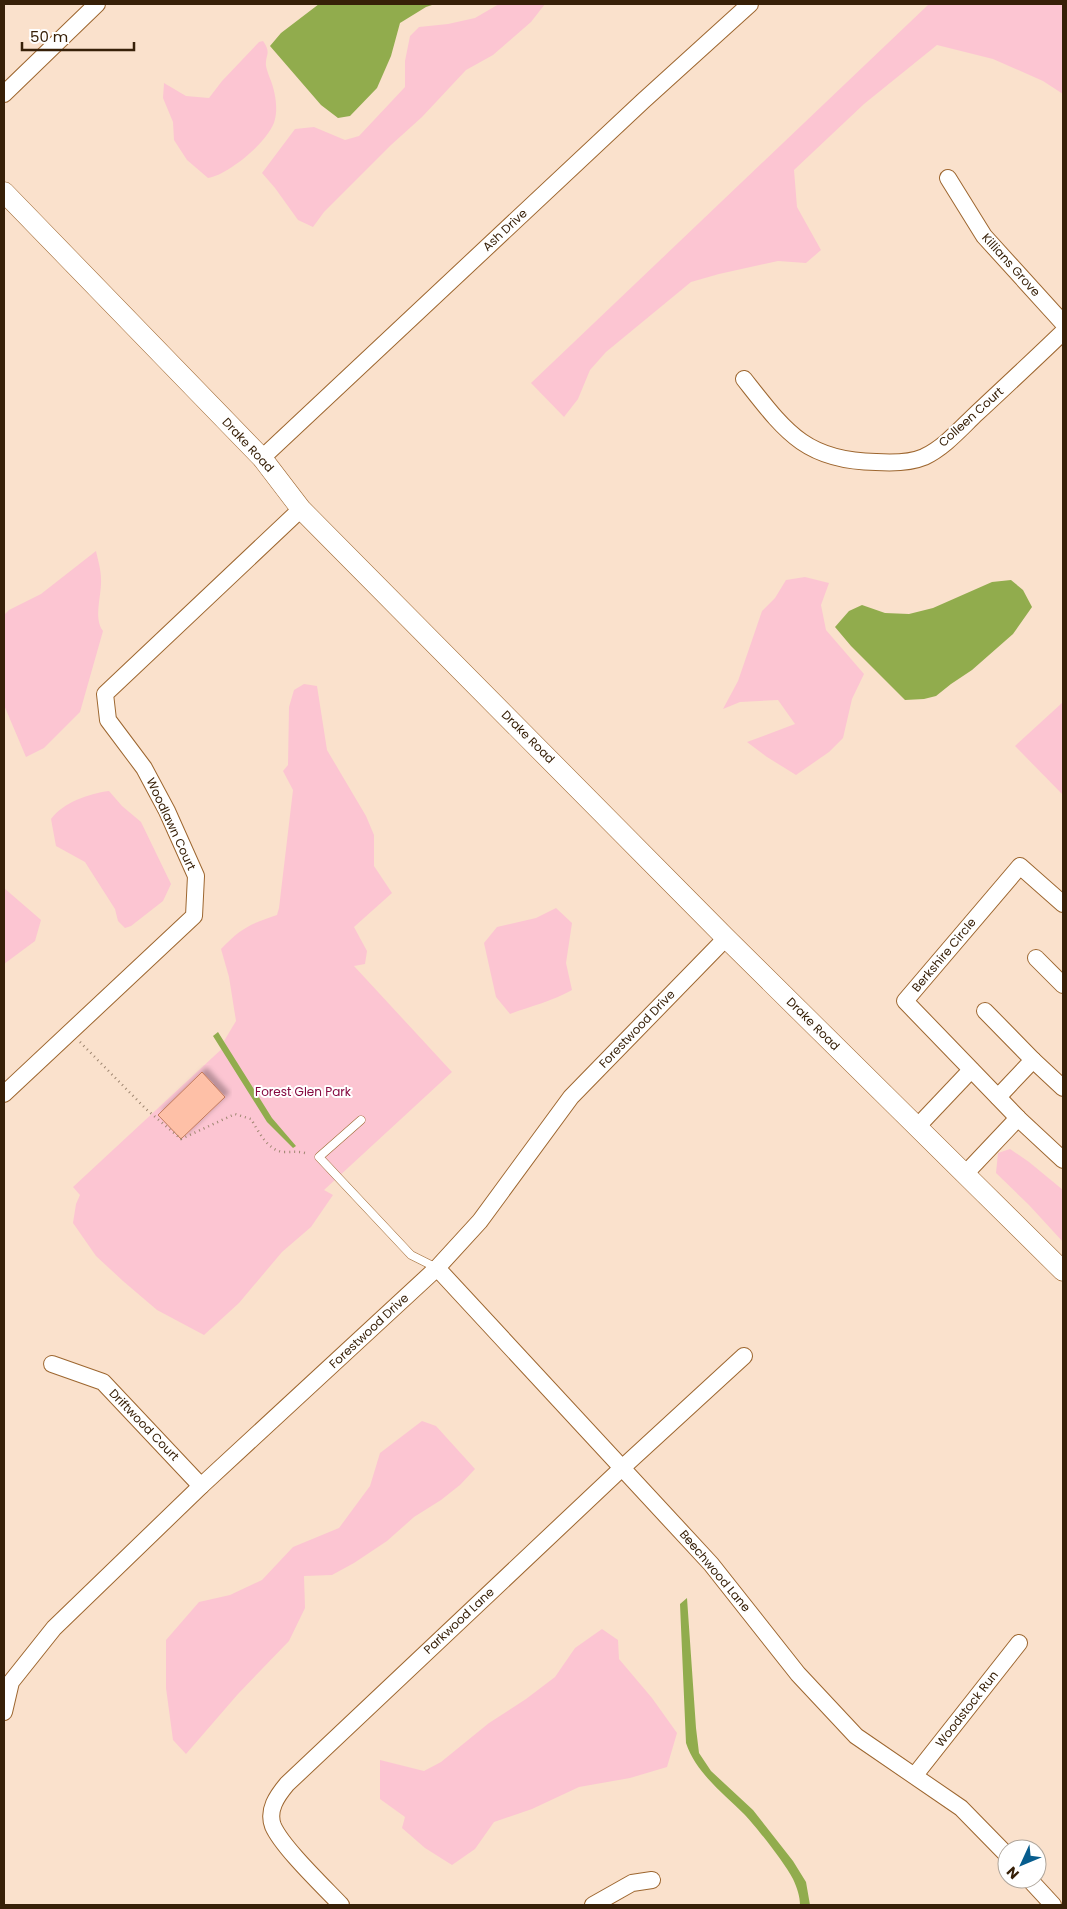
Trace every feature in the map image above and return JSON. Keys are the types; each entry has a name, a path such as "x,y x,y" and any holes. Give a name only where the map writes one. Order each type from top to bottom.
{"street":[{"path":"4,94 97,4"},
{"name":"Ash Drive","path":"262,458 628,115 750,4"},
{"name":"Killians Grove","path":"948,178 984,236 1063,322"},
{"name":"Drake Road","path":"4,192 262,458 302,509 726,938 917,1128 966,1173 1063,1271"},
{"name":"Colleen Court","path":"744,379 772,414 808,447 835,458 858,462 896,463 924,457 946,442 1063,332"},
{"name":"Woodlawn Court","path":"4,1094 194,916 196,876 167,811 144,768 108,720 105,694 302,509"},
{"name":"Berkshire Circle","path":"972,1070 905,1001 1020,866 1063,904"},
{"name":"Forestwood Drive","path":"4,1712 7,1681 54,1628 202,1486 437,1268 480,1221 571,1097 726,938"},
{"path":"1036,958 1063,985"},
{"path":"985,1011 1063,1088"},
{"path":"998,1097 1033,1060"},
{"path":"917,1128 972,1070 1018,1118 1063,1160"},
{"path":"966,1173 1018,1118"},
{"name":"Beechwood Lane","path":"437,1268 711,1564 798,1674 856,1736 961,1808 997,1845"},
{"name":"Parkwood Lane","path":"341,1905 285,1844 273,1825 272,1812 274,1800 286,1784 744,1356"},
{"name":"Driftwood Court","path":"52,1364 103,1382 202,1486"},
{"name":"Woodstock Run","path":"915,1775 1018,1643"},
{"path":"593,1905 632,1883 652,1880"},
{"path":"1038,1889 1053,1905"}],"lane":[{"path":"361,1120 320,1157 410,1255 437,1268"}],"path":[{"path":"70,1031 146,1109 181,1139 235,1114 251,1119 265,1142 282,1152 299,1151 320,1157"}],"green space":[{"path":"499,4 545,4 531,22 493,55 466,70 422,117 324,212 313,227 298,220 262,173 295,129 314,127 345,140 359,136 405,87 405,61 410,36 419,27 448,24 475,18"},
{"path":"929,4 1063,4 1063,94 1043,81 993,59 937,45 864,104 794,170 797,207 821,250 806,263 778,261 691,282 606,352 590,370 578,399 564,417 531,383"},
{"path":"263,41 267,49 266,66 276,100 276,114 272,127 266,137 237,164 208,178 187,160 174,140 173,122 163,98 164,83 186,96 209,98 222,81 259,42"},
{"path":"96,551 101,579 98,613 100,626 103,631 80,712 44,748 26,757 4,705 4,615 9,610 41,594"},
{"path":"805,577 829,583 821,605 826,630 864,674 852,699 843,738 829,752 796,775 747,742 795,724 778,700 740,702 723,709 738,681 762,611 775,598 786,580"},
{"name":"Forest Glen Park","path":"304,684 317,686 327,750 366,816 374,835 374,866 392,893 354,927 367,951 365,964 354,966 452,1072 324,1190 333,1195 311,1227 282,1252 239,1303 204,1335 157,1310 96,1256 73,1223 76,1204 80,1195 73,1187 226,1045 224,1041 236,1021 229,977 221,949 234,936 246,928 277,915 293,790 283,771 288,765 289,707 294,690"},
{"path":"1063,702 1063,795 1015,746"},
{"path":"109,791 122,806 141,822 171,884 163,901 131,926 125,928 118,921 115,909 85,862 56,846 51,819 70,803 93,794"},
{"path":"4,888 41,920 35,941 4,964"},
{"path":"556,908 572,923 566,963 572,990 510,1014 496,997 484,943 497,927 536,918"},
{"path":"1010,1149 1063,1190 1063,1242 996,1173 998,1153"},
{"path":"422,1421 436,1426 475,1469 460,1485 441,1500 414,1517 387,1541 354,1563 332,1575 304,1576 305,1608 289,1641 238,1694 186,1754 173,1740 166,1688 166,1640 199,1602 230,1595 262,1580 293,1547 339,1528 370,1486 380,1453"},
{"path":"602,1629 618,1640 619,1659 652,1698 677,1733 667,1767 630,1778 579,1787 532,1809 494,1822 475,1849 452,1865 425,1848 402,1828 405,1817 380,1799 380,1760 424,1771 441,1762 489,1723 555,1677 575,1648"}],"shaded area":[{"path":"319,4 435,4 426,7 400,23 391,56 377,88 350,116 338,118 321,105 270,46 281,33"},
{"path":"1011,580 1023,590 1032,607 1013,634 972,670 936,696 905,700 851,646 835,627 849,611 862,605 885,613 909,614 933,608 992,582"},
{"path":"218,1032 272,1118 296,1146 293,1148 267,1122 213,1036"},
{"path":"687,1598 699,1753 711,1771 753,1810 793,1861 806,1882 810,1905 800,1905 796,1886 784,1864 750,1820 703,1773 696,1764 686,1743 680,1604"}],"building":[{"path":"202,1072 225,1097 181,1139 158,1115"}]}
